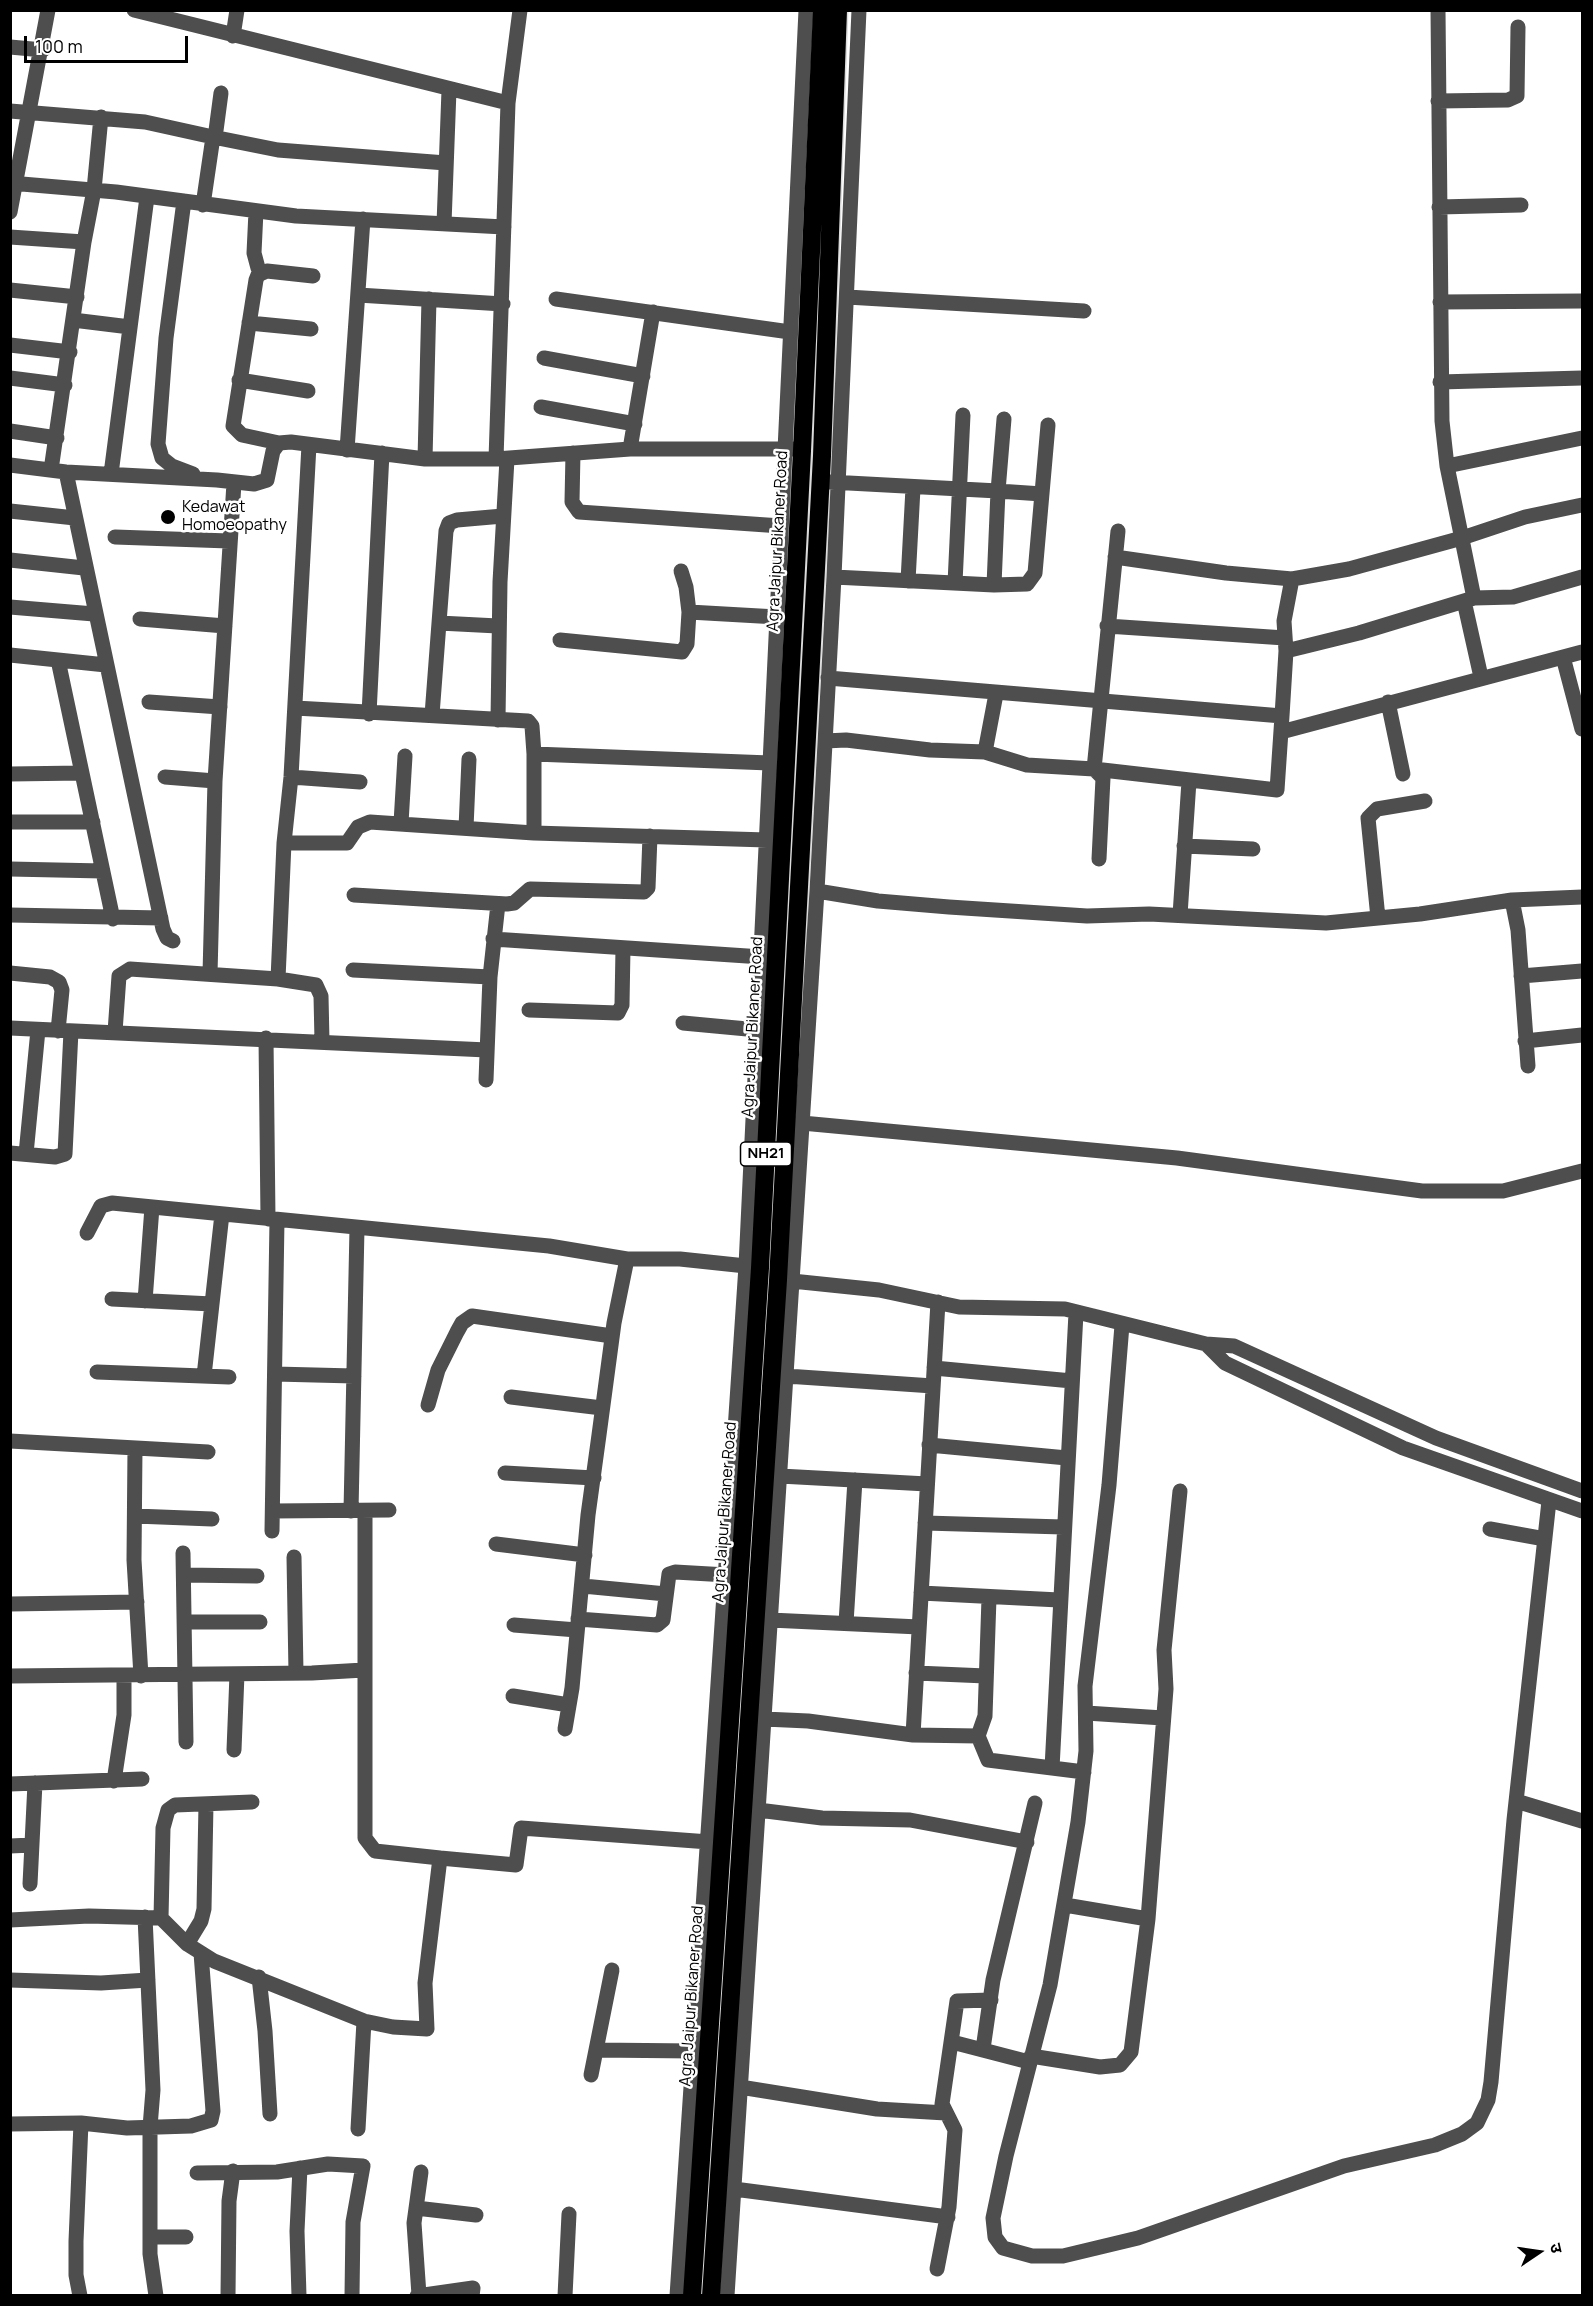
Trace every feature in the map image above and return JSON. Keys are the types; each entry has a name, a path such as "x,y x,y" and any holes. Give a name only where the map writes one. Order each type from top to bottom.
{"highway":[{"name":"Agra Jaipur Bikaner Road","path":"692,2295 760,1268 822,10"},
{"name":"NH21","path":"711,2295 830,482 822,456 838,10"}],"street":[{"path":"10,212 14,184 31,112 48,10"},
{"path":"134,10 508,103"},
{"path":"233,36 237,10"},
{"path":"498,720 498,626 503,516 504,227 508,103 520,10"},
{"path":"677,2295 710,1842 746,1266 806,10"},
{"path":"727,2295 817,891 834,577 830,482 847,297 859,10"},
{"path":"1437,10 1440,382 1447,466 1462,538 1481,677"},
{"path":"1438,101 1508,100 1516,96 1518,27"},
{"path":"10,47 42,50"},
{"path":"444,224 449,90"},
{"path":"203,205 221,93"},
{"path":"10,111 101,117 161,124 214,138 278,150 446,163"},
{"path":"101,117 94,190 84,242 57,438 58,471 75,519 94,614 131,768 165,935 173,941"},
{"path":"14,184 94,190 256,211 504,227"},
{"path":"111,474 147,197"},
{"path":"184,201 166,338 159,444 162,458 172,466 204,479"},
{"path":"1439,207 1521,205"},
{"path":"256,211 255,263 263,272 314,276"},
{"path":"347,450 363,219"},
{"path":"10,237 84,242"},
{"path":"263,272 256,280 232,416 236,431 242,435 279,443 425,459 502,459 630,448 784,447 822,456"},
{"path":"10,290 76,297"},
{"path":"358,295 503,304"},
{"path":"847,297 1084,311"},
{"path":"425,459 429,299"},
{"path":"556,299 790,332"},
{"path":"1440,302 1582,301"},
{"path":"630,448 653,312"},
{"path":"73,320 130,327"},
{"path":"249,323 311,329"},
{"path":"10,345 70,351"},
{"path":"544,358 643,376"},
{"path":"10,378 65,385"},
{"path":"1440,382 1582,378"},
{"path":"239,380 308,391"},
{"path":"542,407 635,424"},
{"path":"955,583 963,415"},
{"path":"994,585 1004,419"},
{"path":"834,577 994,585 1021,585 1032,580 1048,425"},
{"path":"10,431 57,438"},
{"path":"1447,466 1582,438"},
{"path":"10,465 58,471 254,484 267,480 273,451 279,443"},
{"path":"278,979 284,843 291,777 309,445"},
{"path":"369,714 382,453"},
{"path":"573,453 572,502 579,512 781,526"},
{"path":"830,482 1042,494"},
{"path":"210,974 215,781 234,483"},
{"path":"908,581 913,488"},
{"path":"1115,557 1226,573 1292,579 1349,569 1462,538 1525,517 1582,506"},
{"path":"10,511 75,519"},
{"path":"432,716 446,531 449,523 457,520 503,516"},
{"path":"1094,769 1118,531"},
{"path":"115,537 229,541"},
{"path":"10,560 84,568"},
{"path":"560,640 679,652 684,650 687,644 689,612 686,587 681,571"},
{"path":"1107,626 1285,645 1359,633 1469,599 1513,597 1582,578"},
{"path":"825,741 846,740 930,750 984,752 1027,765 1094,769 1278,790 1285,645 1284,621 1292,579"},
{"path":"10,607 94,614"},
{"path":"689,612 777,616"},
{"path":"140,619 225,626"},
{"path":"439,623 498,626"},
{"path":"828,678 996,694 1102,701 1282,724 1388,702 1582,652"},
{"path":"10,655 106,665"},
{"path":"1563,657 1582,729"},
{"path":"58,660 113,919"},
{"path":"984,752 996,694"},
{"path":"148,702 220,707"},
{"path":"1388,702 1403,774"},
{"path":"295,708 369,714 525,720 530,723 534,754 534,833"},
{"path":"534,754 771,763"},
{"path":"401,823 405,756"},
{"path":"466,828 469,759"},
{"path":"1094,769 1103,778 1099,859"},
{"path":"10,774 82,773"},
{"path":"165,777 215,781"},
{"path":"291,777 360,782"},
{"path":"1180,915 1189,781"},
{"path":"1378,918 1368,818 1377,810 1425,801"},
{"path":"10,822 93,822"},
{"path":"284,843 341,845 350,841 358,827 365,822 534,833 767,840"},
{"path":"354,895 498,904 514,903 530,889 646,892 650,836"},
{"path":"1184,846 1253,849"},
{"path":"10,869 103,871"},
{"path":"817,891 878,902 950,908 1087,916 1180,915 1326,923 1512,900 1582,897"},
{"path":"1512,900 1528,1066"},
{"path":"486,1080 490,977 498,904"},
{"path":"10,915 113,919 161,918"},
{"path":"493,939 762,957"},
{"path":"529,1010 618,1013 622,1005 623,948"},
{"path":"115,1032 117,987 122,972 130,969 311,983 318,988 322,1041"},
{"path":"353,970 490,977"},
{"path":"1521,976 1582,971"},
{"path":"10,973 50,977 59,982 62,990 65,1154 55,1157 18,1154 38,1030"},
{"path":"683,1023 758,1030"},
{"path":"10,1028 266,1038 487,1050"},
{"path":"1525,1041 1582,1035"},
{"path":"266,1038 273,1219 275,1374 272,1531"},
{"path":"802,1123 953,1136 1010,1145 1178,1158 1422,1191 1503,1191 1582,1171"},
{"path":"87,1233 101,1206 112,1203 549,1246 627,1259 680,1259 746,1266"},
{"path":"145,1301 152,1207"},
{"path":"204,1376 222,1214"},
{"path":"357,1228 354,1376 364,1670 365,1838 375,1851 516,1865 521,1828 710,1842"},
{"path":"565,1729 602,1408 612,1336 627,1259"},
{"path":"792,1281 879,1290 959,1307 1065,1310 1206,1344 1234,1346 1436,1437 1582,1491"},
{"path":"112,1299 212,1304"},
{"path":"913,1735 938,1302"},
{"path":"1052,1768 1059,1600 1076,1312"},
{"path":"428,1405 438,1370 456,1332 462,1323 472,1316 612,1336"},
{"path":"1122,1325 1109,1485 1085,1686 1084,1772 1065,1905 1050,1985 1030,2059 993,2218 993,2230 998,2243 1003,2248 1032,2256 1073,2254 1153,2234 1344,2166 1406,2154 1462,2134 1477,2123 1483,2113 1491,2082 1516,1801 1549,1501"},
{"path":"1206,1344 1225,1363 1403,1448 1582,1512"},
{"path":"934,1368 1072,1381"},
{"path":"97,1372 229,1377"},
{"path":"275,1374 354,1376"},
{"path":"786,1376 933,1386"},
{"path":"511,1397 602,1408"},
{"path":"10,1441 208,1452"},
{"path":"929,1445 1067,1458"},
{"path":"135,1448 137,1602 141,1676"},
{"path":"1468,1473 1477,1453"},
{"path":"505,1473 594,1478"},
{"path":"780,1476 927,1484"},
{"path":"846,1623 855,1480"},
{"path":"952,2042 1030,2059 1100,2067 1120,2065 1129,2058 1134,2041 1148,1919 1163,1718 1164,1650 1180,1491"},
{"path":"273,1511 389,1510"},
{"path":"135,1516 212,1519"},
{"path":"925,1523 1063,1527"},
{"path":"1490,1529 1545,1539"},
{"path":"496,1544 585,1555"},
{"path":"183,1553 186,1743"},
{"path":"294,1557 296,1673"},
{"path":"514,1625 660,1625 663,1620 667,1578 671,1573 727,1575"},
{"path":"184,1575 257,1576"},
{"path":"582,1586 666,1594"},
{"path":"921,1593 1059,1600"},
{"path":"989,1598 985,1716 978,1736 988,1760 1084,1772"},
{"path":"10,1604 137,1602"},
{"path":"770,1620 919,1627"},
{"path":"185,1622 260,1622"},
{"path":"10,1676 141,1676 364,1670"},
{"path":"916,1672 986,1676"},
{"path":"234,1750 237,1674"},
{"path":"114,1781 124,1715 124,1676"},
{"path":"513,1696 569,1705"},
{"path":"1086,1713 1163,1718"},
{"path":"764,1719 808,1721 913,1735 978,1736"},
{"path":"10,1784 142,1779"},
{"path":"30,1884 35,1783"},
{"path":"1516,1801 1582,1821"},
{"path":"161,1918 165,1818 168,1810 175,1805 252,1802"},
{"path":"983,2049 990,2000 1035,1803"},
{"path":"187,1944 201,1921 204,1909 206,1804"},
{"path":"758,1810 822,1818 910,1820 1027,1842"},
{"path":"10,1846 32,1845"},
{"path":"10,1920 161,1918 187,1944 201,1953 364,2021 393,2027 427,2028 425,1983 440,1858"},
{"path":"1065,1905 1148,1919"},
{"path":"146,1917 153,2090 150,2127 150,2237 156,2295"},
{"path":"10,2124 81,2123 150,2127 191,2126 206,2124 211,2120 213,2111 201,1953"},
{"path":"591,2074 612,1970"},
{"path":"259,1977 266,2031 270,2114"},
{"path":"10,1980 101,1983 148,1980"},
{"path":"938,2269 948,2217 955,2130 942,2104 957,2001 990,2000"},
{"path":"358,2129 364,2021"},
{"path":"596,2050 694,2051"},
{"path":"740,2087 877,2109 946,2113"},
{"path":"80,2295 76,2275 76,2241 81,2123"},
{"path":"197,2173 276,2172 328,2164 363,2166 353,2222 352,2295"},
{"path":"299,2295 297,2231 300,2168"},
{"path":"228,2295 229,2201 233,2171"},
{"path":"421,2172 414,2223 418,2295 473,2288 472,2295"},
{"path":"734,2189 948,2217"},
{"path":"416,2208 476,2215"},
{"path":"564,2295 569,2214"},
{"path":"150,2237 186,2237"}],"place":[{"name":"Kedawat Homoeopathy","path":"168,517"}]}
